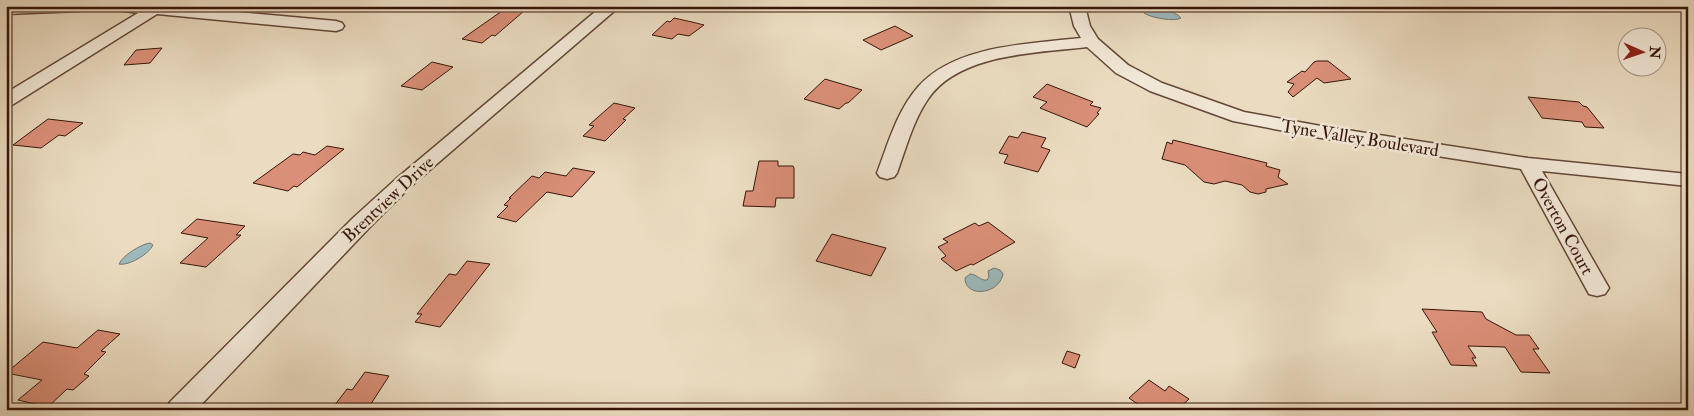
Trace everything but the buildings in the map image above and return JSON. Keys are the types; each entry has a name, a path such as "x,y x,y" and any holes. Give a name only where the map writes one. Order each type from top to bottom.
{"street":[{"path":"6,8 79,6"},
{"path":"118,6 336,26"},
{"name":"Brentview Drive","path":"178,410 403,182 612,6"},
{"name":"Tyne Valley Boulevard","path":"1077,6 1082,26 1091,42 1115,64 1137,77 1183,98 1240,117 1320,132 1528,164 1688,180"},
{"path":"6,102 156,9"},
{"path":"887,173 916,103 928,85 946,72 968,62 999,54 1091,42"},
{"name":"Overton Court","path":"1528,164 1597,288"}],"water":[{"path":"1144,10 1166,10 1181,18 1163,19 1144,13"},
{"path":"150,243 153,245 143,255 128,263 119,264 132,251"},
{"path":"994,268 1000,270 1003,274 1000,281 989,290 976,291 970,289 966,284 965,278 970,274 987,280 989,277 988,271"}]}
